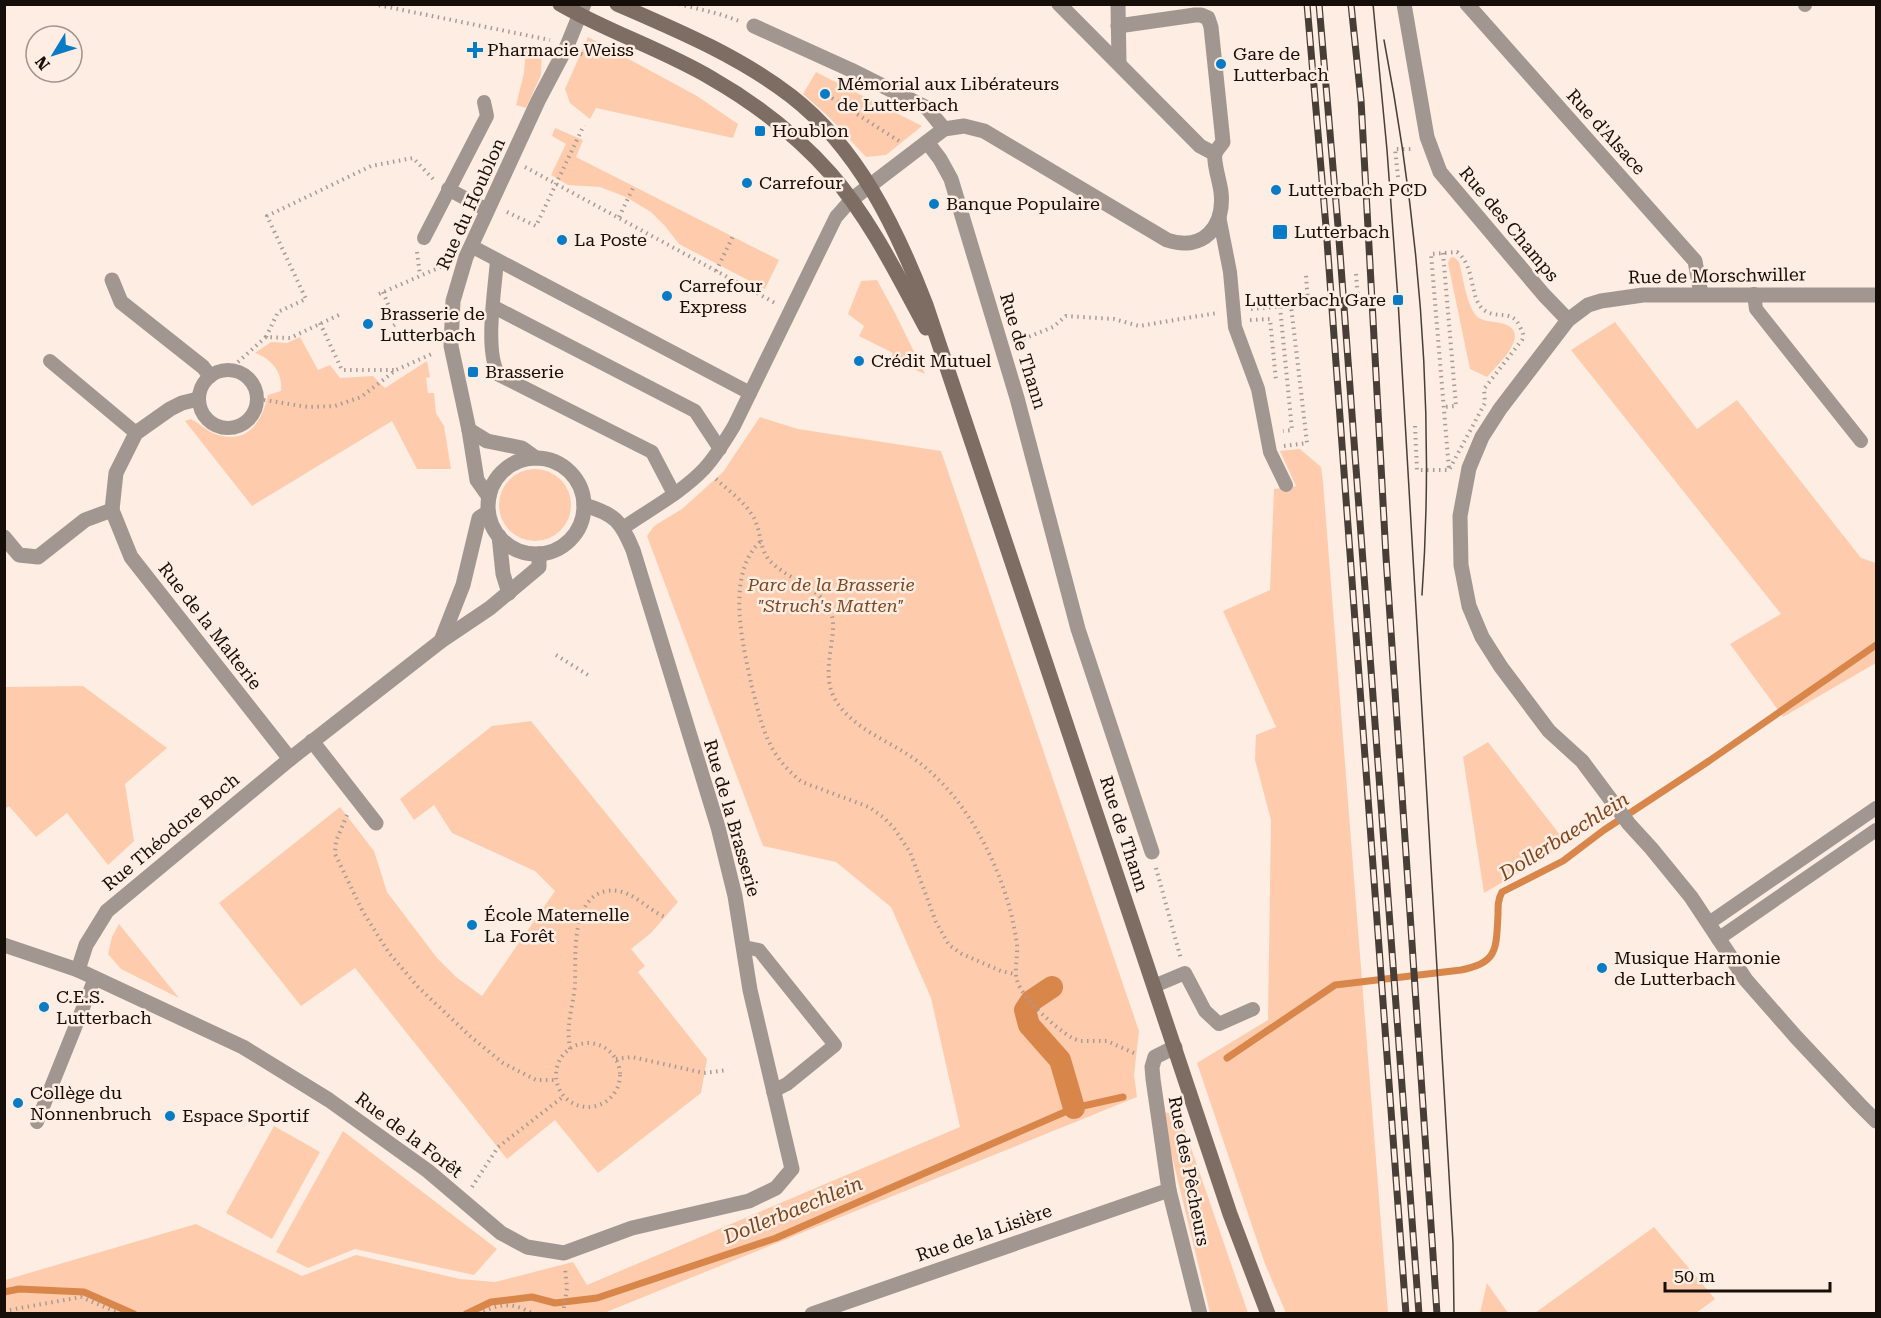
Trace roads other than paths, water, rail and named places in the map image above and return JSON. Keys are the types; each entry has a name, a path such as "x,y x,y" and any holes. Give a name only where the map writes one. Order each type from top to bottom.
{"main road":[{"name":"Rue de Thann","path":"560,4 582,10 711,78 780,126 806,148 832,175 851,200 898,275 946,366"},
{"name":"Rue de Thann","path":"617,4 676,30 747,66 791,97 825,128 870,186 904,251 926,305 1230,1214 1268,1314"}],"street":[{"path":"1059,4 1200,146 1215,154"},
{"path":"1118,4 1119,63"},
{"name":"Rue des Champs","path":"1404,4 1427,137 1440,172 1568,320"},
{"name":"Rue d'Alsace","path":"1467,4 1695,261 1701,294"},
{"name":"Rue du Houblon","path":"488,505 477,480 451,346 453,301 463,262 567,46 582,10"},
{"path":"851,200 944,129 964,126 984,131 1161,237 1178,244 1204,239 1213,229 1221,206 1215,154 1223,142 1211,27 1208,18 1195,15 1118,26"},
{"path":"754,26 927,108 944,129"},
{"name":"Rue de Thann","path":"921,146 940,159 951,179 1017,398 1078,629 1152,852"},
{"path":"112,280 121,302 203,367 210,376"},
{"name":"Rue de Morschwiller","path":"1876,295 1643,295 1612,298 1588,305 1568,320 1500,409 1475,451 1469,468 1460,516 1459,535 1463,579 1475,622 1501,667 1549,731 1582,761 1624,819 1658,856 1709,923 1746,980 1876,1121"},
{"name":"Rue de la Malterie","path":"198,399 170,409 136,433 116,473 112,510 131,557 290,759"},
{"path":"469,430 487,441 522,448 536,458"},
{"path":"441,641 463,585 479,518 488,505 493,484 506,469 523,459 551,460 564,467 574,477 581,490 584,505 582,519 576,532 566,543 539,554 524,552 510,546 499,536 492,525 488,505"},
{"name":"Rue de la Brasserie","path":"584,505 605,511 623,528 633,550 718,827 735,896 750,990 792,1170"},
{"path":"4,537 19,555 38,557 85,520 112,510"},
{"path":"499,536 503,574 509,592"},
{"name":"Rue Théodore Boch","path":"78,970 86,945 107,910 312,741 441,641 490,608 539,567 539,554"},
{"path":"312,741 376,823"},
{"name":"Rue de la Forêt","path":"4,945 78,970 243,1047 329,1100 428,1171 501,1233 527,1247 564,1253 632,1228 749,1201 776,1188 792,1170"},
{"name":"Rue des Pêcheurs","path":"1175,1047 1155,1057 1152,1067 1169,1190 1200,1314"},
{"name":"Rue de la Lisière","path":"812,1314 1169,1190"}],"lane":[{"path":"424,238 447,189 487,116 484,102"},
{"path":"447,189 488,207"},
{"path":"623,528 674,494 705,468 720,449 734,426 836,218 851,200"},
{"path":"1219,216 1230,272 1234,316 1241,345 1258,390 1269,447 1286,485"},
{"path":"471,246 750,393"},
{"path":"497,260 491,350 494,366 499,375 652,452 674,494"},
{"path":"1754,294 1756,309 1861,441"},
{"path":"494,307 695,411 720,449"},
{"path":"50,360 136,433"},
{"path":"221,370 235,370 247,376 255,386 258,399 255,412 247,423 235,429 222,428 210,423 202,414 198,399 201,387 210,376 221,370"},
{"path":"1709,923 1876,808"},
{"path":"1718,939 1876,830"},
{"path":"744,947 759,950 835,1045 787,1084 773,1091"},
{"path":"1154,986 1185,973 1205,1011 1219,1024 1253,1009"},
{"path":"37,1122 95,978"}],"waterway":[{"name":"Dollerbaechlein","path":"1227,1058 1335,985 1461,970 1482,963 1493,953 1497,937 1498,903 1502,892 1563,861 1604,830 1709,761 1876,645"},
{"path":"1052,987 1031,1001 1025,1010 1029,1025 1060,1060 1074,1108"},
{"name":"Dollerbaechlein","path":"466,1314 491,1302 532,1297 555,1303 597,1298 776,1238 1074,1108 1123,1097"},
{"name":"Dollerbaechlein","path":"4,1292 19,1289 84,1292 134,1314"}],"tram line":[{"path":"1373,4 1398,300 1453,1243 1454,1314"},
{"path":"1384,40 1407,178 1421,317 1426,456 1426,526 1422,595"}],"railway":[{"path":"1307,4 1326,227 1406,1314"},
{"path":"1319,4 1338,226 1419,1314"},
{"path":"1351,4 1361,100 1386,557 1437,1314"}],"place":[{"name":"Pharmacie Weiss","path":"475,50"},
{"name":"Gare de Lutterbach","path":"1221,64"},
{"name":"Mémorial aux Libérateurs de Lutterbach","path":"825,94"},
{"name":"Houblon","path":"760,131"},
{"name":"Carrefour","path":"747,183"},
{"name":"Lutterbach PCD","path":"1276,190"},
{"name":"Banque Populaire","path":"934,204"},
{"name":"Lutterbach","path":"1280,232"},
{"name":"La Poste","path":"562,240"},
{"name":"Carrefour Express","path":"667,296"},
{"name":"Lutterbach Gare","path":"1398,300"},
{"name":"Brasserie de Lutterbach","path":"368,324"},
{"name":"Crédit Mutuel","path":"859,361"},
{"name":"Brasserie","path":"473,372"},
{"name":"École Maternelle La Forêt","path":"472,925"},
{"name":"Musique Harmonie de Lutterbach","path":"1602,968"},
{"name":"C.E.S. Lutterbach","path":"44,1007"},
{"name":"Collège du Nonnenbruch","path":"18,1103"},
{"name":"Espace Sportif","path":"170,1116"}],"park label":[{"name":"Parc de la Brasserie \"Struch's Matten\"","path":"831,595"}]}
